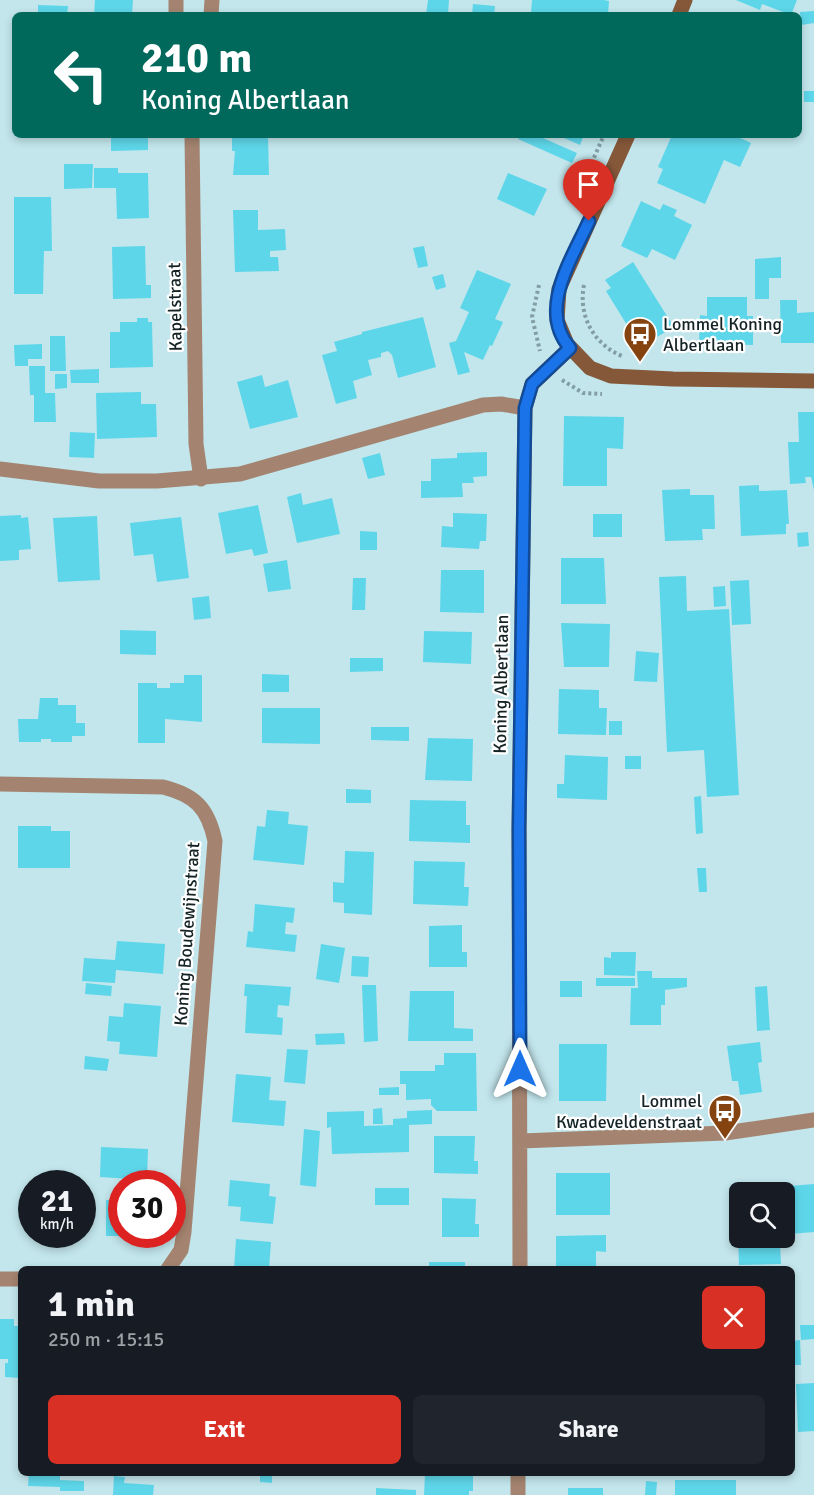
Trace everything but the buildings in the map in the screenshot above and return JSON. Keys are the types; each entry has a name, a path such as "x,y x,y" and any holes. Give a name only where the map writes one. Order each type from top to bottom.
{"main road":[{"path":"626,138 559,289 558,325 570,348 590,368 600,373 627,378 814,381"}],"street":[{"name":"Kapelstraat","path":"192,138 196,444 201,479"},
{"name":"Koning Albertlaan","path":"520,1266 519,829 525,408 532,384 570,348"},
{"path":"0,470 99,481 201,479 251,471 483,405 501,404 525,408"},
{"name":"Koning Boudewijnstraat","path":"0,784 163,788 183,792 194,800 211,824 215,841 184,1232 181,1250 170,1266"},
{"path":"521,1141 725,1133 814,1120"},
{"path":"0,1279 18,1279"},
{"path":"518,1476 518,1495"}],"path":[{"path":"585,278 582,306 593,333 612,351 631,358"}],"place":[{"name":"Lommel Koning Albertlaan","path":"640,363"},
{"name":"Lommel Kwadeveldenstraat","path":"725,1140"}],"route":[{"path":"520,1069 519,829 525,408 532,384 570,348 562,337 558,325 557,299 561,283 589,221"}]}
